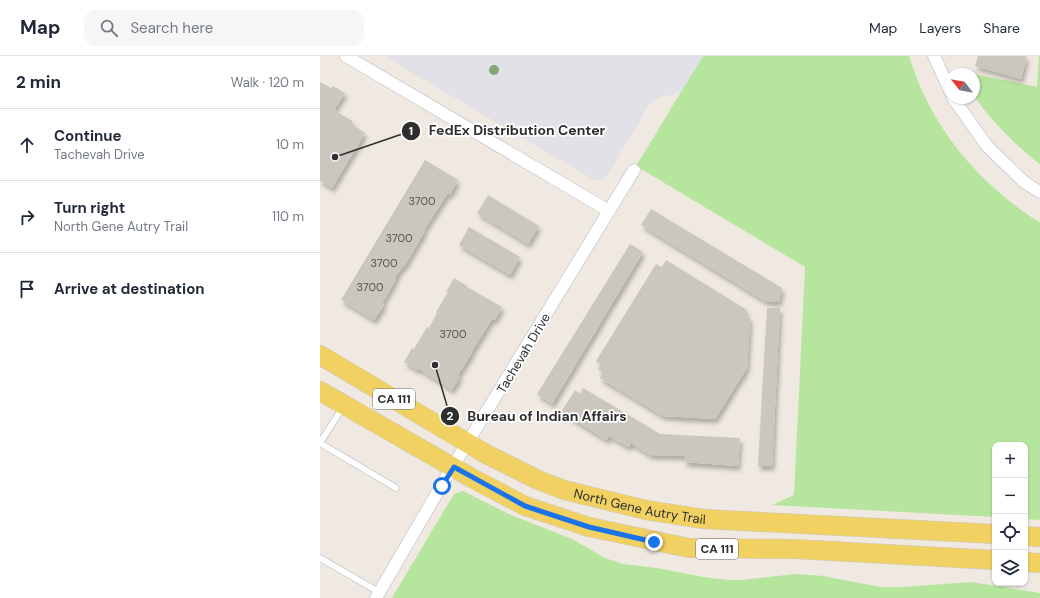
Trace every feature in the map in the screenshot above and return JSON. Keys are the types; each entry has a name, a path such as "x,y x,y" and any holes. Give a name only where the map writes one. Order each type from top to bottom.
{"main road":[{"name":"North Gene Autry Trail","path":"320,355 467,444 538,480 564,490 646,510 696,518 992,534"},
{"name":"CA 111","path":"323,395 344,405 525,506 589,527 689,548 795,550 992,560"},
{"path":"1028,536 1040,537"},
{"path":"1028,562 1040,563"}],"street":[{"path":"346,56 609,211"},
{"path":"934,56 944,78"},
{"path":"957,104 987,146 1024,182 1040,192"},
{"name":"Tachevah Drive","path":"377,595 634,170"}],"lane":[{"path":"344,405 320,443 396,488"},
{"path":"320,558 377,595"}],"shaded area":[{"path":"384,56 703,56 680,93 661,97 651,102 608,174 605,178 594,180"}],"green space":[{"path":"703,56 909,56 918,82 930,107 960,152 977,172 996,190 1040,223 1040,520 1028,519 1028,442 992,442 992,517 772,505 794,495 805,267 636,166"},
{"path":"1040,56 1040,164 1024,151 993,120 980,104 980,75 1037,87"},
{"path":"463,491 511,515 572,539 605,558 623,564 729,580 796,574 823,576 880,587 903,587 971,582 1040,593 1040,598 392,598 454,494"}],"building":[{"path":"978,56 1027,56 1021,79 975,66"},
{"path":"320,82 331,88 333,86 345,93 334,110 352,121 353,125 365,133 332,188 320,181"},
{"path":"425,160 458,180 450,195 448,193 424,230 425,231 404,267 403,266 395,278 396,279 382,304 384,305 374,320 341,300"},
{"path":"488,195 539,226 528,244 477,213"},
{"path":"651,209 782,288 779,302 765,301 641,225"},
{"path":"469,227 520,257 510,275 459,245"},
{"path":"630,244 643,252 552,404 537,394"},
{"path":"666,260 747,310 744,315 750,318 747,368 715,419 663,416 600,378 603,372 598,369 601,364 596,361 656,264 662,267"},
{"path":"454,278 502,307 495,320 492,319 471,353 458,375 460,377 452,390 418,368 417,370 404,362 412,348 414,349 427,327 429,328"},
{"path":"767,308 780,308 772,466 758,466"},
{"path":"583,388 660,434 740,438 738,466 684,462 685,456 650,455 631,443 629,447 609,436 607,440 561,412 575,390 580,394"}],"place":[{"name":"FedEx Distribution Center","path":"335,157"},
{"name":"Bureau of Indian Affairs","path":"435,365"}],"route":[{"path":"442,486 454,467 525,506 589,527 654,542"}]}
